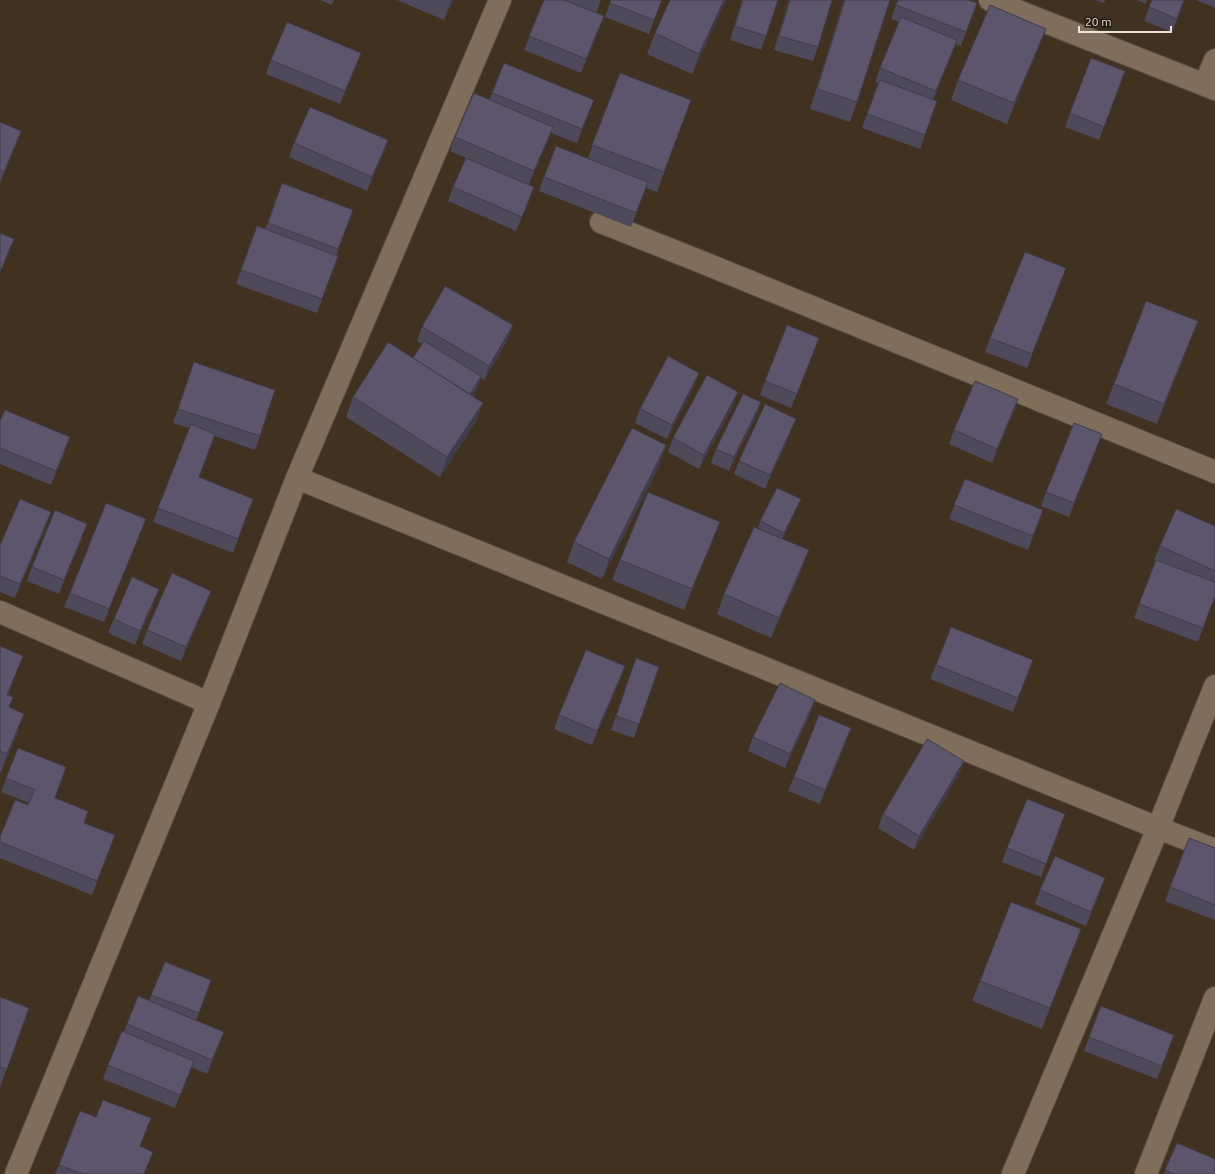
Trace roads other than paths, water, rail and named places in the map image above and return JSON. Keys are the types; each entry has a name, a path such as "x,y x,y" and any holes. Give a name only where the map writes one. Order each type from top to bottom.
{"street":[{"path":"16,1174 209,703 297,478 500,0"},
{"path":"990,0 1210,87 1215,60"},
{"path":"601,222 1215,472"},
{"path":"297,478 1215,850"},
{"path":"0,612 209,703"},
{"path":"1013,1174 1158,828 1215,686"},
{"path":"1146,1174 1215,998"}]}
